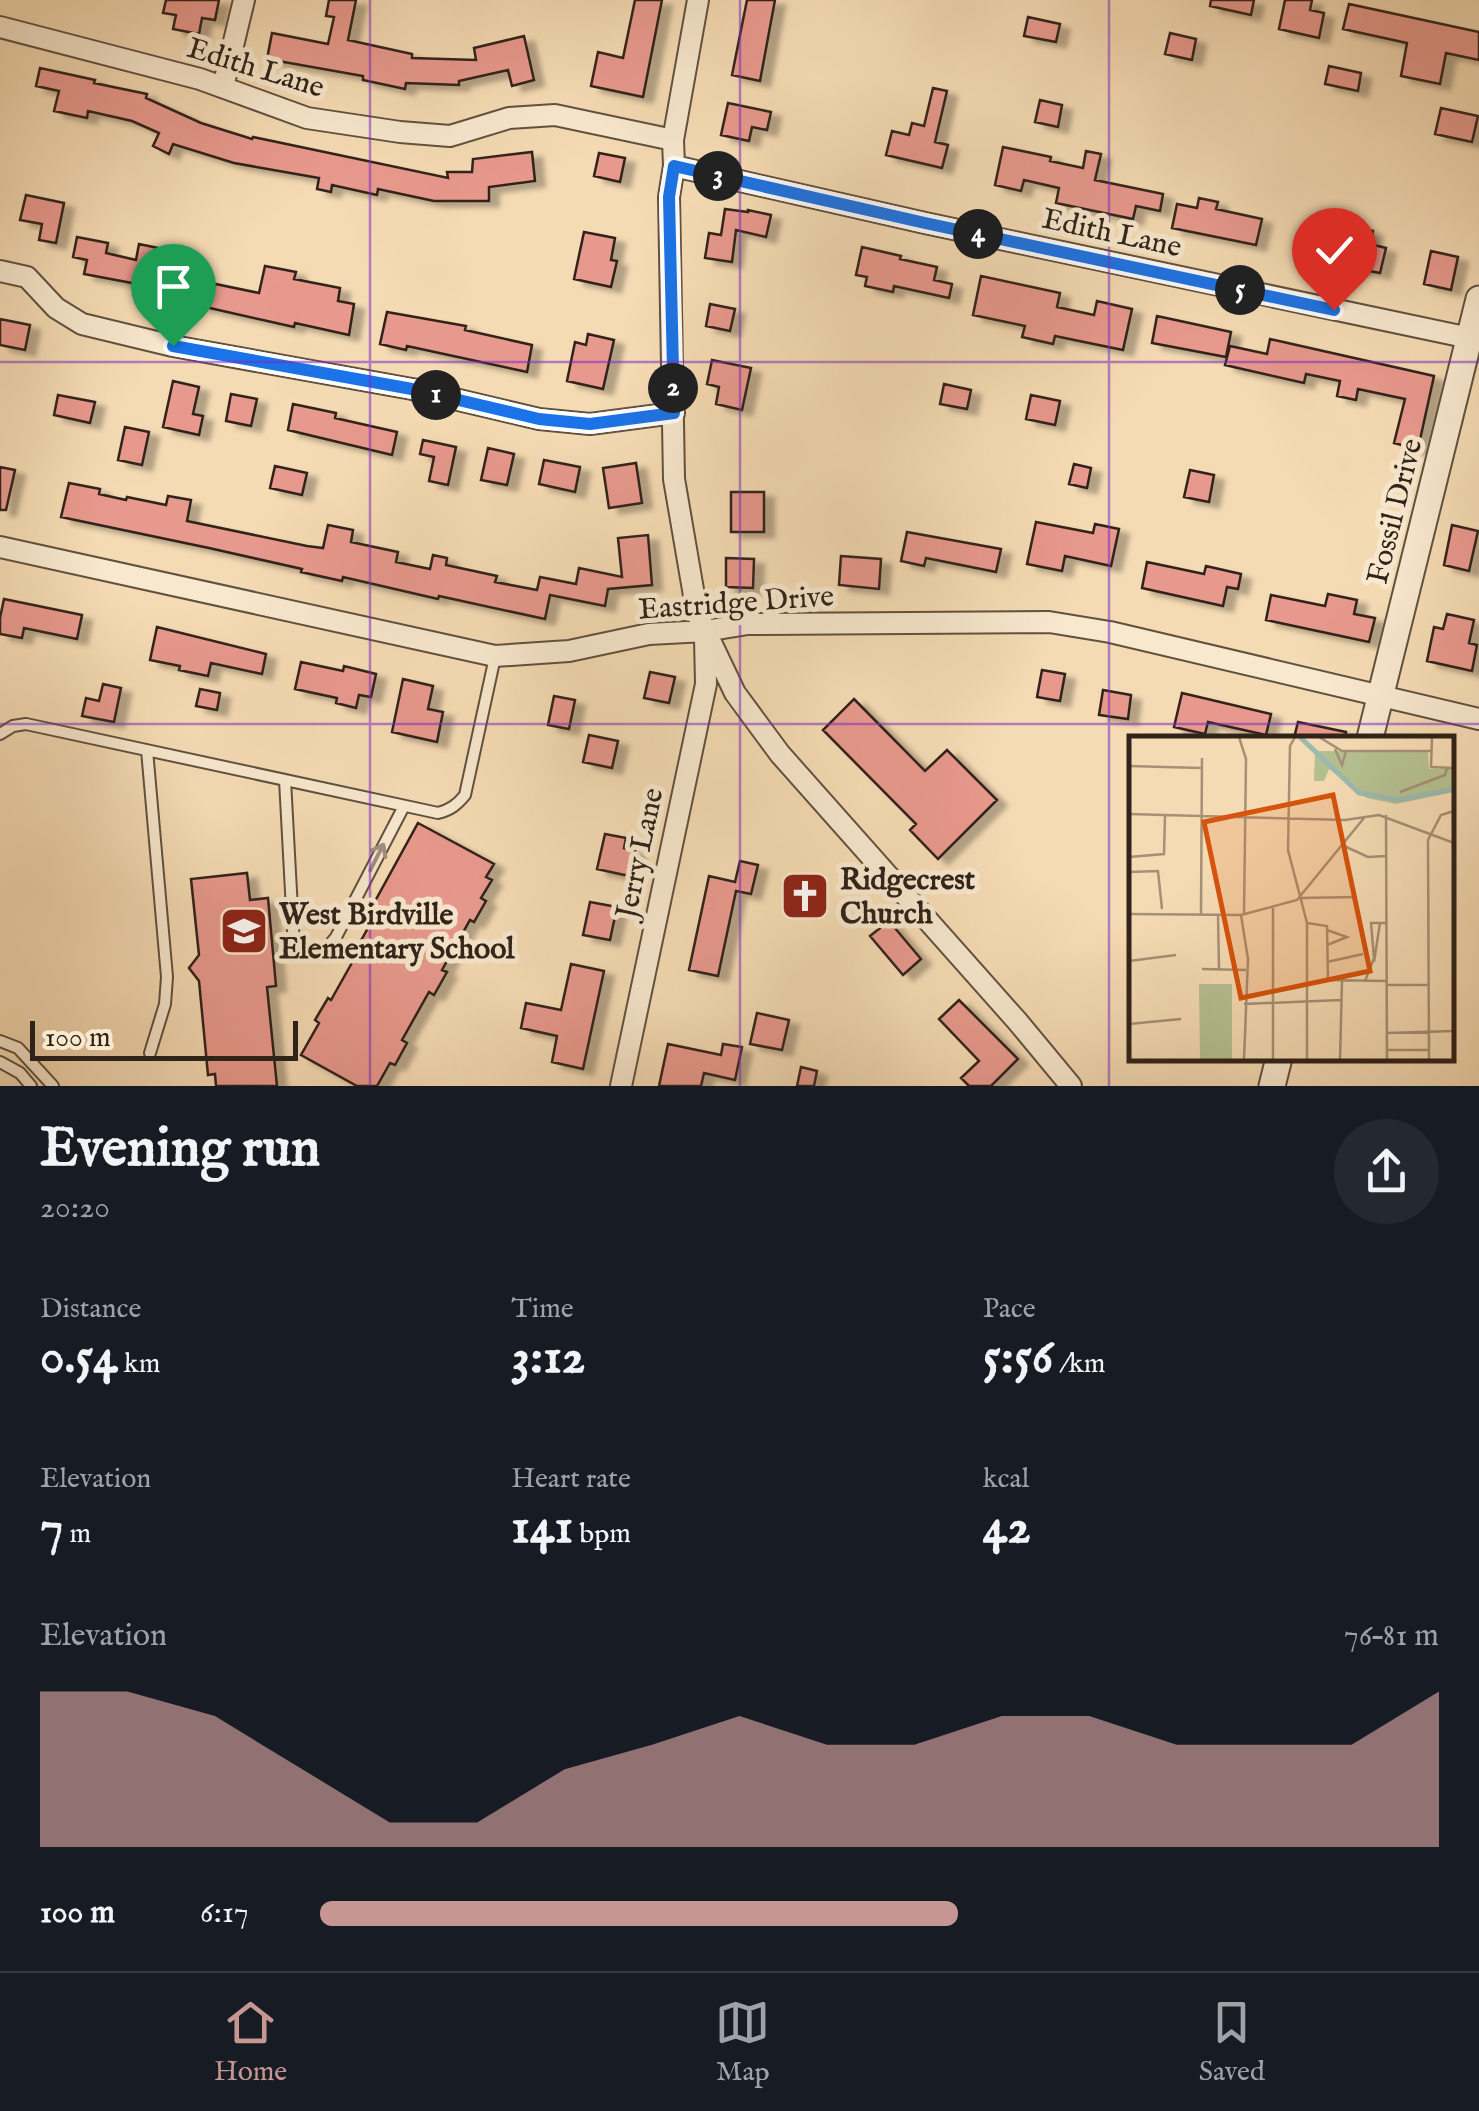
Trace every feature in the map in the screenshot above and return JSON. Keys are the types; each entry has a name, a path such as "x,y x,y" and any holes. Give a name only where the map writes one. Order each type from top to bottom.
{"street":[{"path":"223,87 244,0"},
{"path":"698,0 673,140 669,197 674,479 697,613 734,692 780,754 1018,1022 1058,1081"},
{"name":"Edith Lane","path":"0,27 200,79 307,118 450,136 509,118 555,115 673,140"},
{"name":"Edith Lane","path":"674,166 945,228 1475,339"},
{"path":"0,271 27,277 56,308 82,324 173,346 412,389 539,419 590,424 674,413"},
{"name":"Fossil Drive","path":"1371,736 1475,339 1479,298"},
{"name":"Eastridge Drive","path":"0,548 495,656 569,652 650,634 748,624 1049,622 1110,632 1479,719"},
{"name":"Jerry Lane","path":"621,1086 706,684 705,631"},
{"path":"1272,1086 1278,1061"}],"lane":[{"path":"0,734 26,724 438,814 458,804 465,795 495,656"},
{"path":"146,750 166,977 165,1004 150,1053"},
{"path":"285,780 294,947 311,954 326,951 336,938 404,806"},
{"path":"0,1041 18,1048 53,1086"},
{"path":"0,1062 31,1086"}],"building":[{"path":"166,0 219,0 215,20 202,18 199,34 173,29 176,15 163,13"},
{"path":"329,0 356,0 348,40 412,54 412,58 476,60 474,48 524,36 534,80 512,86 508,70 459,81 459,85 406,83 405,89 363,80 363,76 267,59 272,33 328,44 334,17 326,16"},
{"path":"635,0 662,0 643,97 591,86 598,52 623,58"},
{"path":"747,0 775,0 760,81 732,75"},
{"path":"1211,0 1254,0 1251,15 1210,6"},
{"path":"1285,0 1312,0 1310,10 1324,13 1319,38 1279,29"},
{"path":"1349,4 1479,32 1479,60 1446,53 1440,84 1401,76 1407,43 1343,29"},
{"path":"1028,17 1060,24 1056,42 1024,36"},
{"path":"1170,33 1196,39 1192,60 1165,54"},
{"path":"1329,66 1361,73 1358,91 1325,84"},
{"path":"40,68 147,94 146,98 201,123 252,139 448,178 447,172 472,172 473,159 532,152 535,181 489,187 489,201 434,201 378,189 377,195 332,185 331,192 317,189 319,178 234,163 173,144 169,154 153,146 159,133 132,121 88,111 87,118 54,111 59,91 36,86"},
{"path":"933,88 947,91 935,142 948,145 942,168 886,155 892,131 909,135 912,123 924,126"},
{"path":"1040,100 1062,105 1058,127 1035,122"},
{"path":"728,103 771,112 767,130 752,127 749,141 721,135"},
{"path":"1441,108 1478,116 1472,142 1435,134"},
{"path":"1003,147 1083,168 1086,151 1101,154 1095,180 1163,194 1160,211 1136,206 1133,219 1056,203 1059,188 1024,180 1021,191 995,185"},
{"path":"599,153 625,158 620,182 594,176"},
{"path":"26,195 64,203 56,243 39,240 42,224 20,220"},
{"path":"1199,198 1218,202 1216,209 1262,219 1256,245 1172,228 1177,204 1197,208"},
{"path":"725,209 771,215 766,237 736,230 732,262 705,258 709,233 721,235"},
{"path":"1354,227 1373,231 1370,244 1386,248 1380,273 1296,257 1301,233 1311,235 1313,228 1352,236"},
{"path":"584,232 615,238 611,260 617,261 611,287 574,279"},
{"path":"77,237 108,243 106,253 136,260 139,244 182,253 177,280 166,278 164,289 84,274 87,260 73,257"},
{"path":"862,247 937,267 934,280 952,284 949,298 894,286 893,292 865,286 867,277 856,275"},
{"path":"1431,251 1458,257 1451,290 1424,284"},
{"path":"265,266 296,272 294,279 340,288 338,301 354,304 349,335 201,306 206,282 259,293"},
{"path":"981,276 1060,293 1057,307 1094,315 1097,301 1132,309 1123,350 1055,336 1053,344 1022,337 1025,326 973,315"},
{"path":"710,304 735,309 730,331 706,326"},
{"path":"387,312 466,326 465,330 532,345 527,372 407,346 406,350 380,344"},
{"path":"1157,316 1231,332 1226,357 1152,343"},
{"path":"0,319 30,325 25,350 0,345"},
{"path":"588,334 614,340 603,389 567,381 575,342 586,345"},
{"path":"1270,339 1434,376 1418,449 1394,443 1405,399 1358,389 1356,400 1337,396 1340,381 1306,374 1304,383 1225,365 1230,346 1267,354"},
{"path":"712,360 751,368 742,410 716,404 719,387 707,384"},
{"path":"173,381 199,387 193,414 203,416 199,435 163,427"},
{"path":"944,384 971,390 967,409 940,404"},
{"path":"231,394 257,399 251,426 226,421"},
{"path":"58,395 95,402 90,423 54,415"},
{"path":"1031,395 1060,401 1055,425 1026,419"},
{"path":"293,404 397,432 392,455 288,430"},
{"path":"125,427 149,432 142,465 118,460"},
{"path":"423,440 456,447 448,485 429,481 434,457 420,454"},
{"path":"488,448 514,454 507,485 481,480"},
{"path":"544,460 580,467 575,492 539,484"},
{"path":"636,463 642,503 609,508 603,468"},
{"path":"1074,464 1091,468 1087,488 1069,484"},
{"path":"275,466 307,473 302,495 270,488"},
{"path":"0,467 15,470 6,510 0,510"},
{"path":"1190,470 1214,475 1209,502 1184,497"},
{"path":"69,483 100,489 99,494 126,500 127,497 166,505 168,496 191,500 187,521 307,546 323,548 328,525 353,530 351,542 398,552 396,562 430,569 433,555 447,558 446,565 497,576 495,582 537,590 540,577 576,584 579,568 622,577 618,538 648,535 652,585 608,589 605,606 550,595 545,619 343,577 342,581 61,517"},
{"path":"731,492 764,492 764,532 731,532"},
{"path":"1036,522 1093,533 1095,524 1119,529 1111,566 1065,556 1062,571 1027,564"},
{"path":"1452,525 1478,531 1469,571 1444,565"},
{"path":"907,532 1001,549 996,572 926,558 924,566 901,561"},
{"path":"841,556 881,559 879,589 839,585"},
{"path":"726,558 754,559 753,588 726,587"},
{"path":"1147,562 1204,574 1206,566 1241,574 1238,589 1227,587 1223,606 1142,588"},
{"path":"1328,594 1357,600 1354,614 1375,618 1369,642 1266,620 1271,595 1325,606"},
{"path":"4,599 82,615 77,639 24,628 22,638 0,634"},
{"path":"1447,614 1474,620 1469,643 1477,645 1472,671 1427,661 1434,627 1443,629"},
{"path":"157,627 266,654 262,674 211,663 208,676 150,660"},
{"path":"301,662 376,674 371,697 359,695 356,708 336,703 337,698 295,689"},
{"path":"1042,670 1065,674 1060,701 1037,697"},
{"path":"650,672 675,677 669,703 644,698"},
{"path":"403,679 433,686 428,709 443,712 437,742 392,732"},
{"path":"103,684 121,688 114,722 82,716 86,698 99,701"},
{"path":"200,689 220,693 217,710 196,706"},
{"path":"1103,690 1131,695 1128,719 1099,715"},
{"path":"1182,693 1271,714 1266,735 1208,722 1205,734 1174,727"},
{"path":"554,696 575,700 569,729 548,725"},
{"path":"854,699 925,771 947,750 997,800 938,859 910,830 916,824 823,730"},
{"path":"1298,722 1346,732 1345,736 1294,736"},
{"path":"589,735 618,741 612,768 583,762"},
{"path":"418,823 494,864 486,877 492,880 481,898 486,901 474,922 470,920 442,970 447,972 434,995 429,992 402,1040 407,1043 395,1065 390,1063 377,1086 357,1086 301,1055 319,1023 315,1020 358,952 355,951 368,928 362,925"},
{"path":"605,834 626,838 624,848 635,851 629,876 597,869"},
{"path":"740,861 758,865 751,894 736,891 718,976 689,970 709,876 735,882"},
{"path":"247,873 250,900 268,898 276,986 267,987 277,1086 216,1086 215,1074 208,1075 199,981 189,968 199,955 191,879"},
{"path":"590,902 617,907 610,940 583,935"},
{"path":"889,921 921,959 903,975 870,936"},
{"path":"571,964 604,971 583,1069 552,1062 557,1036 521,1028 526,1003 561,1010"},
{"path":"959,1000 1018,1059 991,1086 969,1086 961,1078 979,1061 939,1019"},
{"path":"757,1013 789,1020 782,1050 750,1044"},
{"path":"668,1044 721,1055 723,1044 742,1047 735,1080 704,1073 701,1086 659,1086"},
{"path":"801,1067 817,1071 814,1086 797,1086"}],"place":[{"name":"Ridgecrest Church","path":"805,896"},
{"name":"West Birdville Elementary School","path":"244,931"}],"route":[{"path":"173,346 412,389 539,419 590,424 674,413 669,197 674,166 1334,310"}]}
